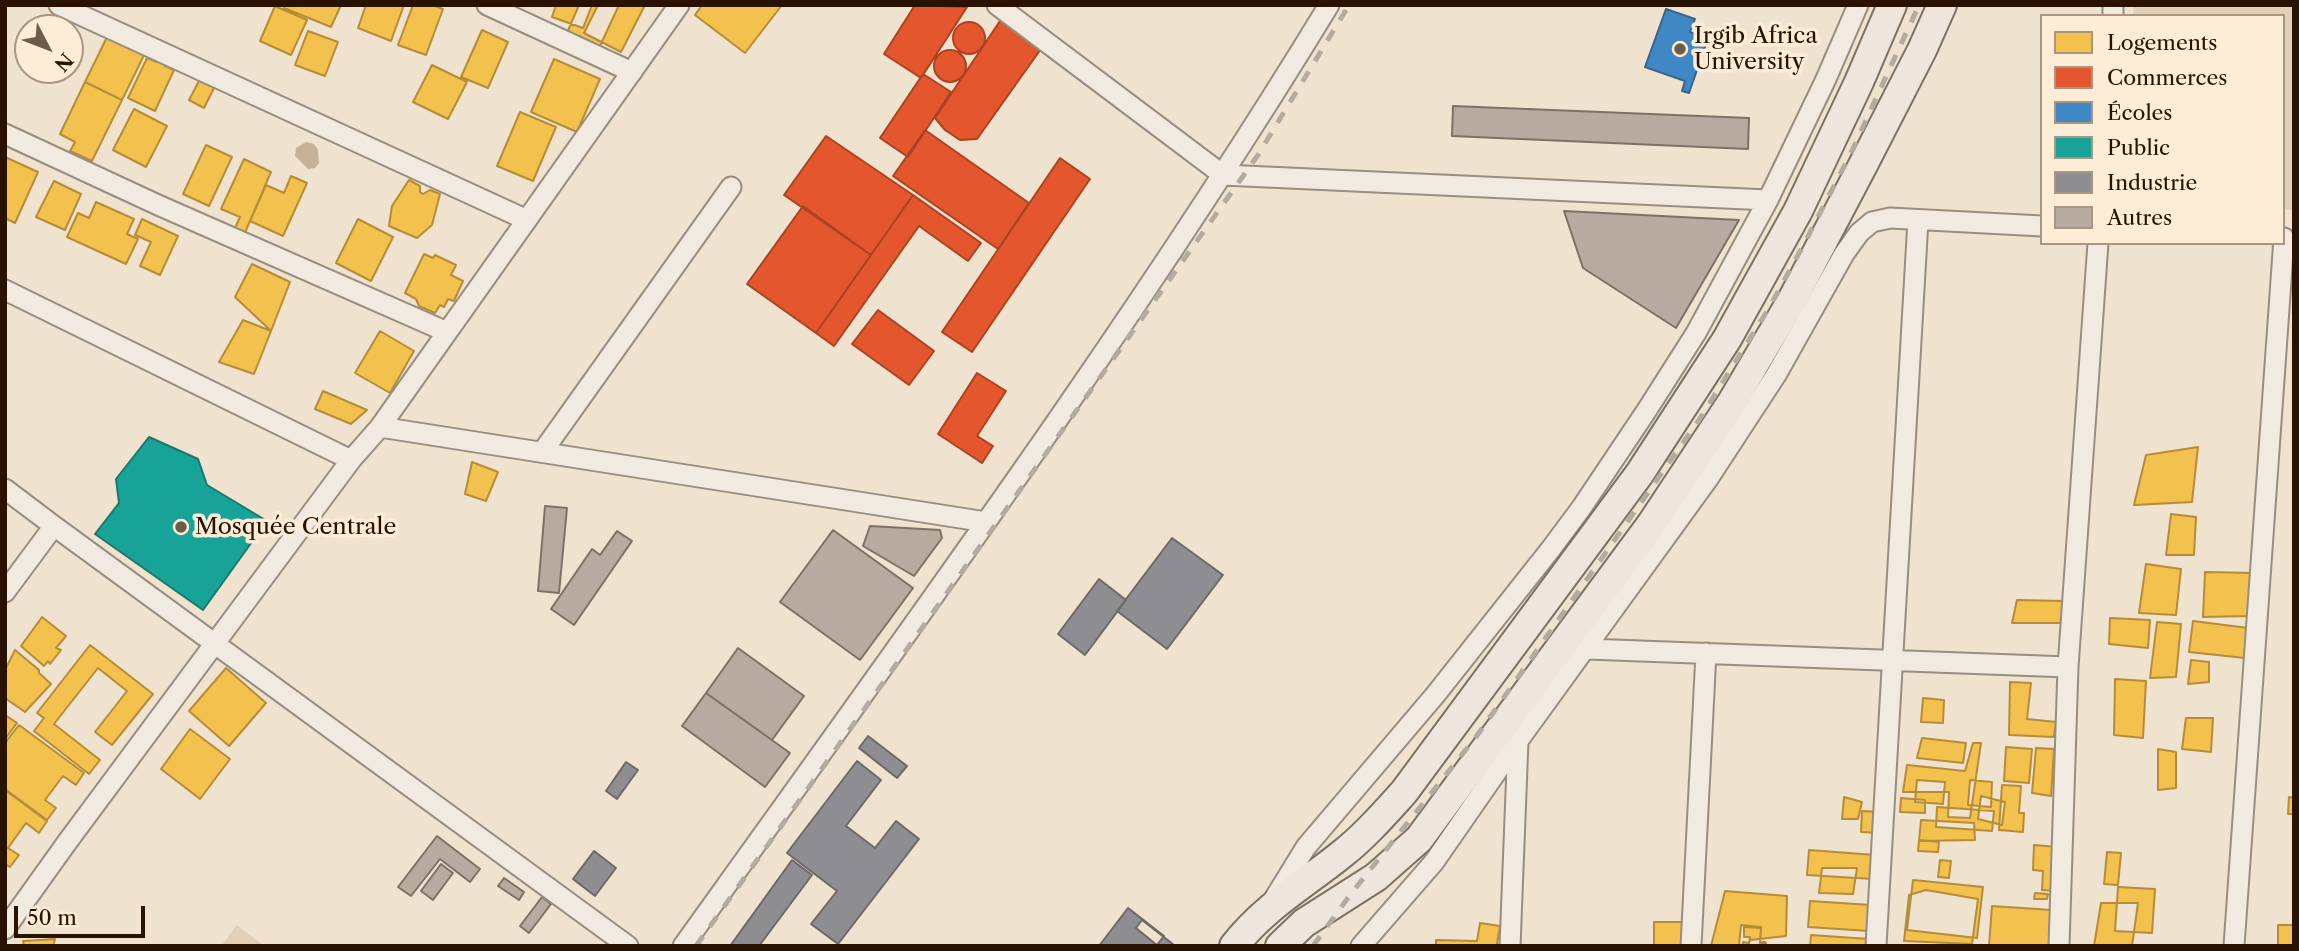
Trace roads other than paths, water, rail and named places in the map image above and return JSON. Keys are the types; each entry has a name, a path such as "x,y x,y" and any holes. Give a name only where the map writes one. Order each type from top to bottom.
{"highway":[{"path":"1234,946 1265,913 1364,835 1404,792 1640,473 1727,338 1798,211 1892,5"},
{"path":"1280,946 1304,923 1376,877 1419,839 1651,523 1732,402 1792,300 1922,51 1942,5"}],"street":[{"path":"59,5 527,220"},
{"path":"487,5 632,72"},
{"path":"5,929 214,643 351,460 380,427 679,5"},
{"path":"997,5 1223,176 1768,200"},
{"path":"683,946 986,522 1223,176 1329,5"},
{"path":"1265,913 1306,847 1436,694 1558,540 1612,464 1696,333 1768,200 1858,5"},
{"path":"5,134 158,205 447,332"},
{"path":"543,451 731,187"},
{"path":"1362,946 1434,862 1518,741 1673,530 1776,375 1858,233 1872,222 1891,218 2040,226"},
{"path":"1876,946 1918,220"},
{"path":"2060,946 2068,667 2098,245"},
{"path":"2234,946 2283,245"},
{"path":"5,290 351,460"},
{"path":"380,427 986,522"},
{"path":"5,489 628,946"},
{"path":"5,592 54,526"},
{"path":"1587,649 2068,667"},
{"path":"1690,946 1706,653"},
{"path":"1436,694 1464,713"},
{"path":"1510,946 1518,741"}],"railway":[{"path":"696,946 1258,155 1349,5"},
{"path":"1313,946 1350,895 1476,737 1699,420 1769,308 1803,246 1850,155 1919,5"}],"place":[{"name":"Irgib Africa University","path":"1680,49"},
{"name":"Mosquée Centrale","path":"181,527"}]}
